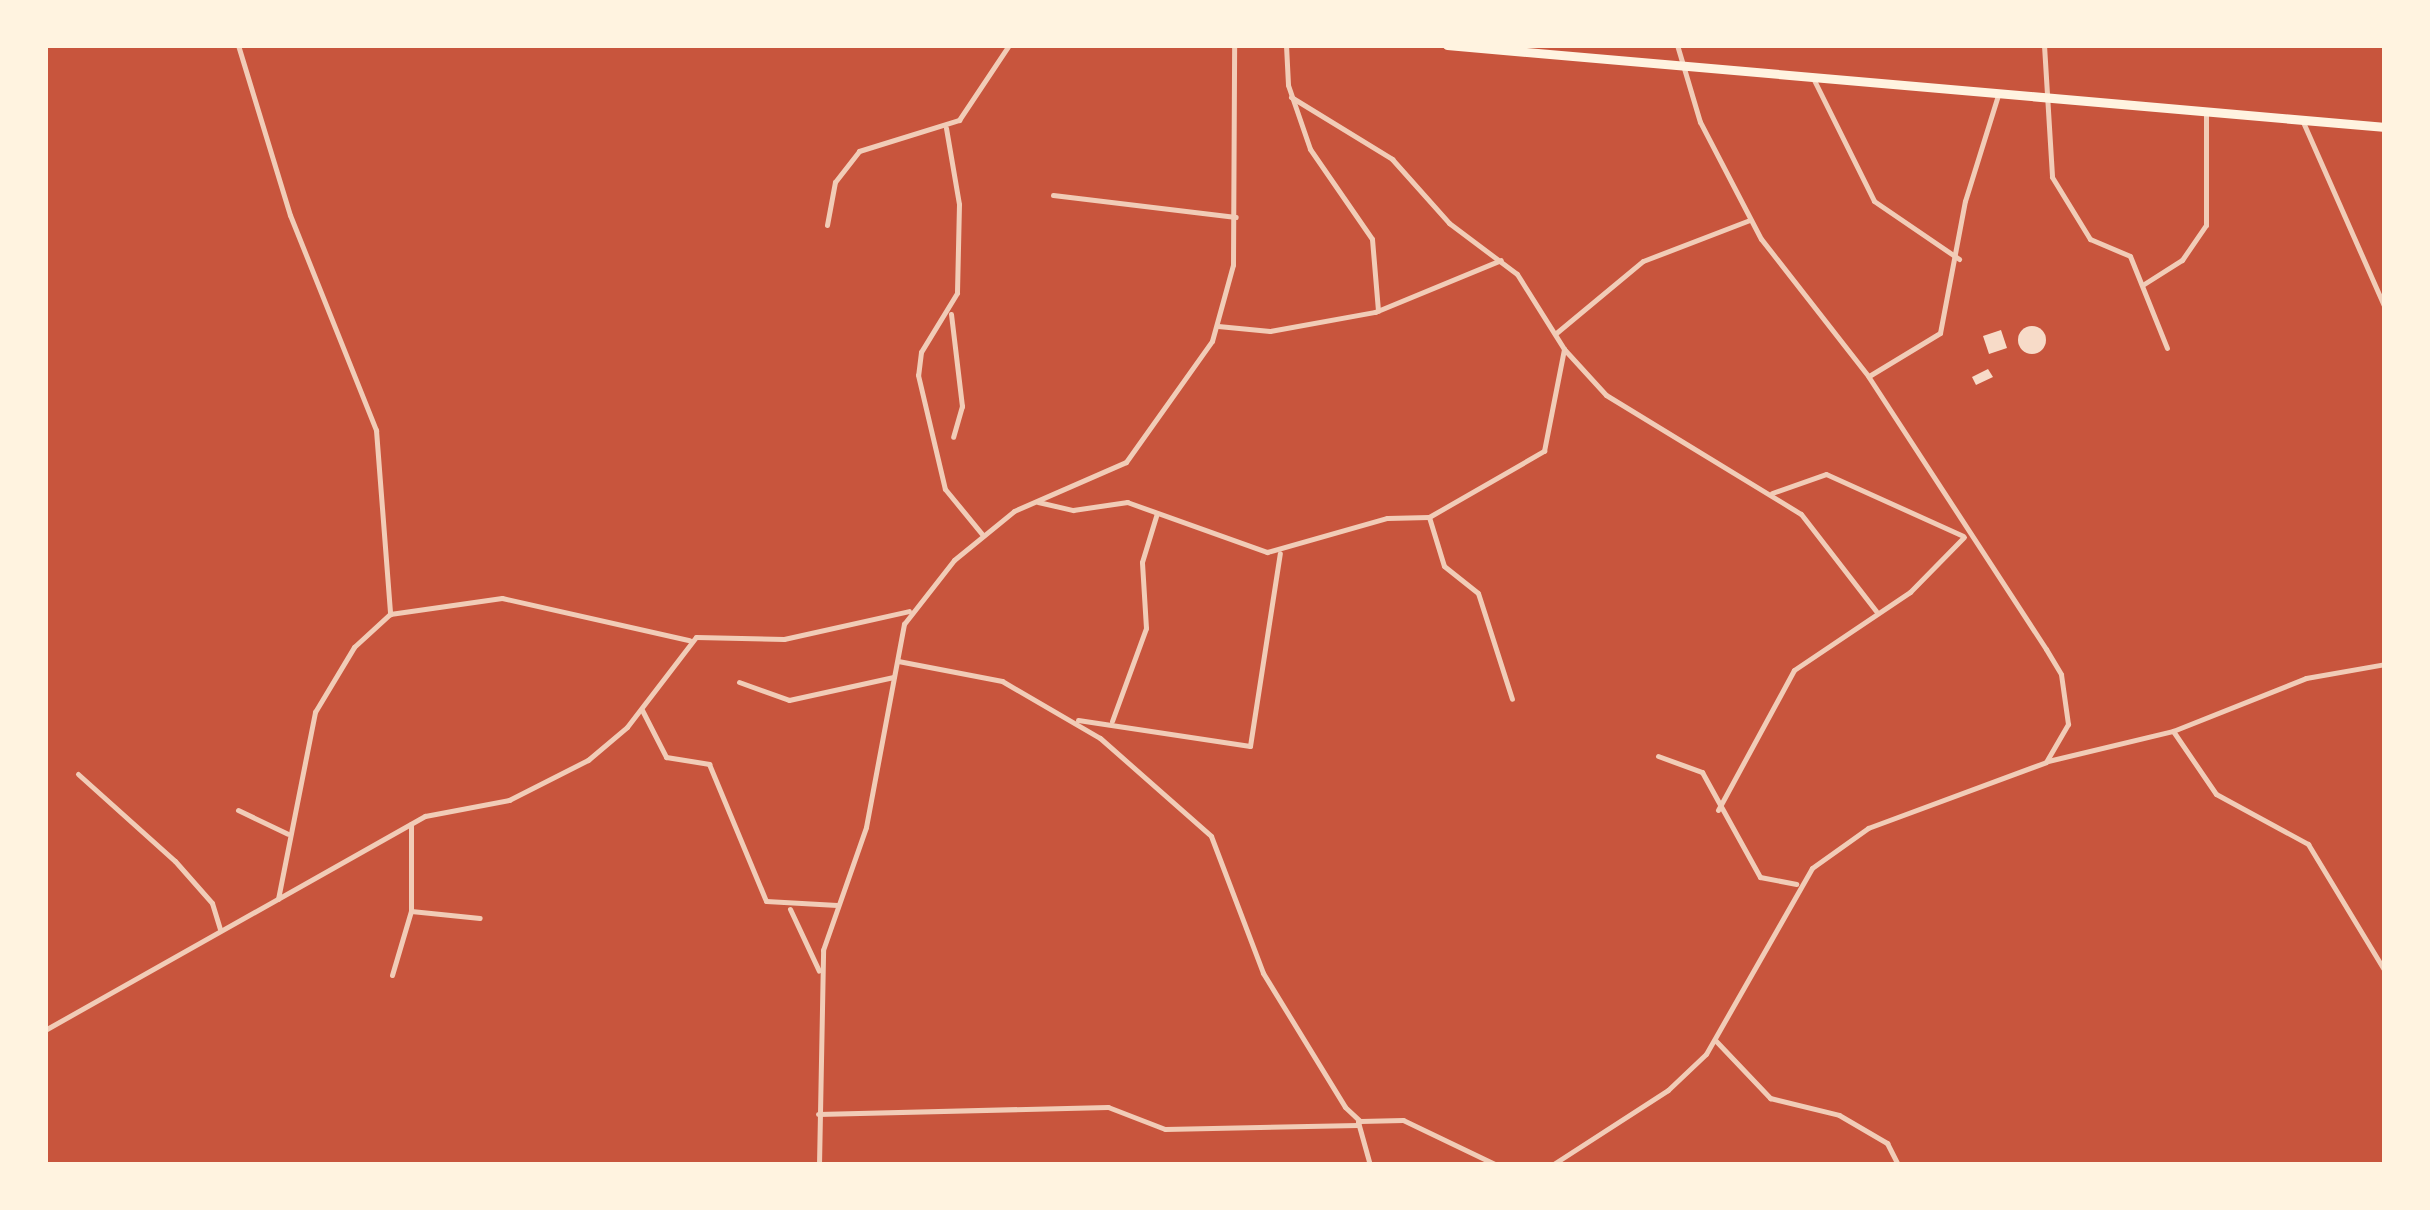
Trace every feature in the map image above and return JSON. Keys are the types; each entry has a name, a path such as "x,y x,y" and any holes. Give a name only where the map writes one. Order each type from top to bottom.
{"highway":[{"path":"1448,45 2385,128"}],"street":[{"path":"238,45 290,215 376,430 390,614"},
{"path":"826,225 835,182 859,151 946,128 978,102 1009,45"},
{"path":"819,1165 820,971 837,905 866,826 909,611 983,534 1035,501 1126,462 1184,389 1218,326 1236,217 1234,45"},
{"path":"1286,45 1291,97 1323,173 1372,240 1378,311"},
{"path":"1677,45 1676,66 1750,220 1869,377 1967,538 2061,674 2068,724 2046,762"},
{"path":"2044,45 2056,184 2087,235 2130,256 2167,348"},
{"path":"1812,78 1874,201 1960,259"},
{"path":"1869,377 1936,337 1960,259 1964,201 1998,92"},
{"path":"1291,97 1392,159 1449,223 1501,260 1564,350 1644,425 1772,492 1814,526 1876,612"},
{"path":"2144,284 2182,260 2206,225 2206,112"},
{"path":"2302,119 2385,308"},
{"path":"946,128 958,204 951,314 962,406 954,436"},
{"path":"1053,194 1236,217"},
{"path":"1556,334 1642,260 1750,220"},
{"path":"1218,326 1270,331 1378,311 1501,260"},
{"path":"951,314 921,352 918,375 945,489 983,534"},
{"path":"1035,501 1073,510 1127,502 1280,553 1387,518 1430,517 1544,451 1564,350"},
{"path":"1772,492 1826,474 1967,538"},
{"path":"1112,722 1146,628 1142,562 1157,513"},
{"path":"1430,517 1444,566 1478,594 1512,699"},
{"path":"1718,810 1794,670 1910,592 1967,538"},
{"path":"1077,720 1112,722 1250,746 1280,553"},
{"path":"278,899 303,744 322,695 390,614 502,598 690,640 784,639 909,611"},
{"path":"45,1030 411,824 510,800 588,760 642,710 690,640"},
{"path":"898,661 1002,681 1077,720 1211,836 1263,973 1358,1122 1370,1165"},
{"path":"1552,1165 1668,1090 1716,1041 1796,884 1868,828 2046,762 2174,731 2306,678 2385,664"},
{"path":"739,682 789,700 894,677"},
{"path":"642,710 666,757 708,764 760,891 790,909 820,971"},
{"path":"2174,731 2216,794 2308,844 2385,971"},
{"path":"1658,756 1702,772 1718,810 1760,878 1796,884"},
{"path":"78,774 174,861 212,903 220,930"},
{"path":"238,810 288,834"},
{"path":"392,974 411,911 411,824"},
{"path":"790,909 837,905"},
{"path":"411,911 480,918"},
{"path":"1716,1041 1770,1098 1839,1114 1887,1143 1898,1165"},
{"path":"818,1114 1108,1108 1158,1128 1222,1133 1403,1120 1497,1165"}],"building":[{"path":"2032,326 2042,330 2046,340 2042,350 2032,354 2022,350 2018,340 2022,330"},
{"path":"2001,330 2007,348 1989,354 1983,336"},
{"path":"1988,369 1993,377 1976,385 1972,377"}]}
